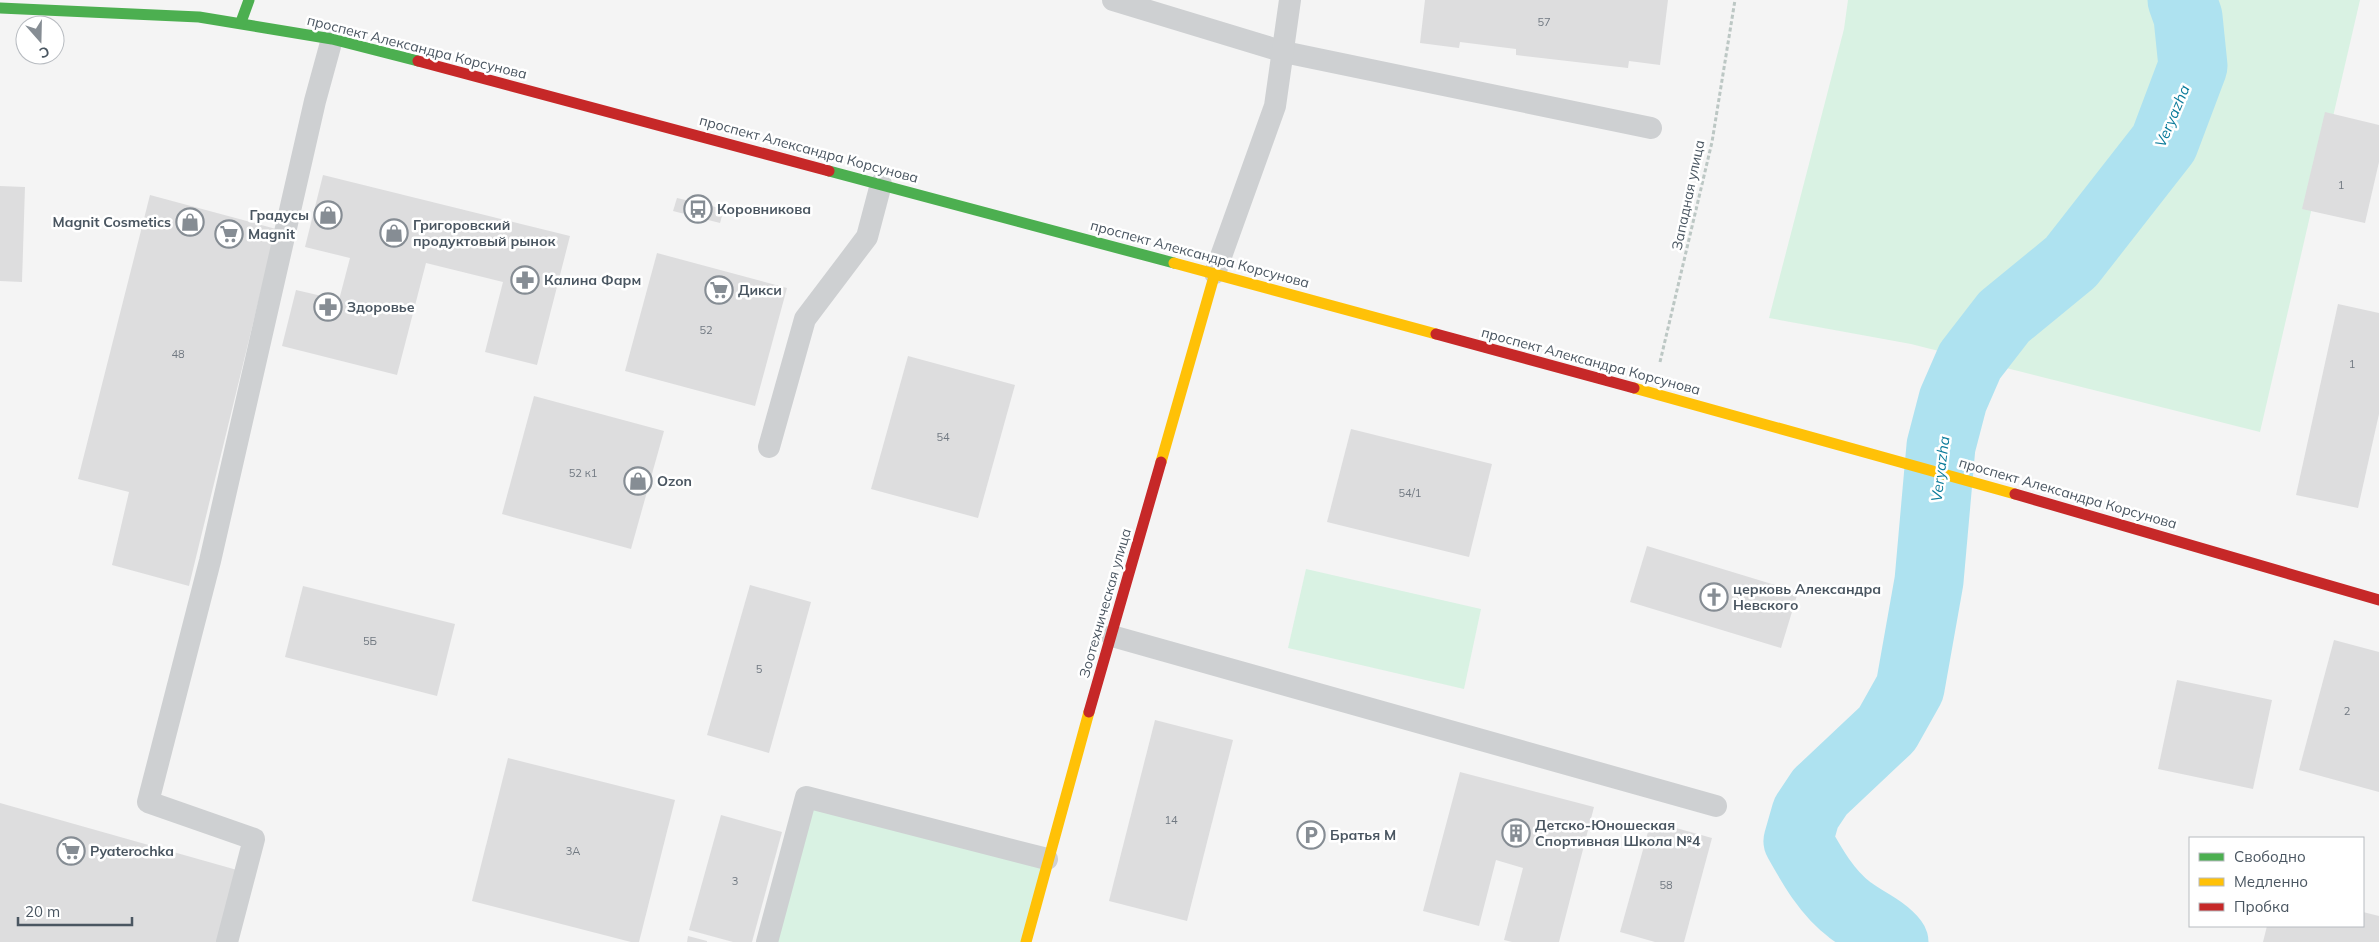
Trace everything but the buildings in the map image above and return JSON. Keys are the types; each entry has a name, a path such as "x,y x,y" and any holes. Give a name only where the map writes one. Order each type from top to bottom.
{"street":[{"path":"241,22 249,0"},
{"name":"проспект Александра Корсунова","path":"0,8 199,17 241,22 332,39 1215,273 1845,445 2036,498 2379,600"},
{"name":"Зоотехническая улица","path":"1026,942 1047,859 1215,273"}],"lane":[{"path":"1113,0 1284,52 1651,128"},
{"path":"1215,273 1275,106 1290,0"},
{"path":"227,942 254,839 148,802 210,561 315,101 332,39"},
{"path":"769,447 805,319 867,238 881,184"},
{"path":"1112,636 1716,806"},
{"path":"767,942 806,797 1047,859"}],"path":[{"name":"Западная улица","path":"1653,393 1712,142 1735,0"}],"green space":[{"path":"1848,0 2360,0 2260,432 1911,344 1769,318 1844,29"},
{"path":"1306,569 1481,609 1464,689 1288,648"},
{"path":"812,807 1042,866 1022,942 776,942"}],"waterway":[{"name":"Veryazha","path":"1894,942 1890,937 1855,914 1834,896 1821,878 1798,841 1806,813 1820,792 1887,729 1910,688 1929,581 1941,446 1953,400 1970,361 2004,317 2071,262 2164,143 2193,66 2188,17 2182,0"}],"traffic: fast":[{"path":"241,22 249,0"},
{"path":"0,8 199,17 332,39 418,61"},
{"path":"829,171 1174,263"}],"traffic: slow":[{"path":"1174,263 1436,334"},
{"path":"1161,462 1215,273"},
{"path":"1634,388 2015,494"},
{"path":"1026,942 1089,712"}],"traffic: jam":[{"path":"418,61 829,171"},
{"path":"1436,334 1634,388"},
{"path":"1089,712 1161,462"},
{"path":"2015,494 2379,600"}],"place":[{"name":"Коровникова","path":"698,209"},
{"name":"Градусы","path":"328,215"},
{"name":"Magnit Cosmetics","path":"190,222"},
{"name":"Григоровский продуктовый рынок","path":"394,233"},
{"name":"Magnit","path":"229,234"},
{"name":"Калина Фарм","path":"525,280"},
{"name":"Дикси","path":"719,290"},
{"name":"Здоровье","path":"328,307"},
{"name":"Ozon","path":"638,481"},
{"name":"церковь Александра Невского","path":"1714,597"},
{"name":"Детско-Юношеская Спортивная Школа №4","path":"1516,833"},
{"name":"Братья М","path":"1311,835"},
{"name":"Pyaterochka","path":"71,851"}]}
